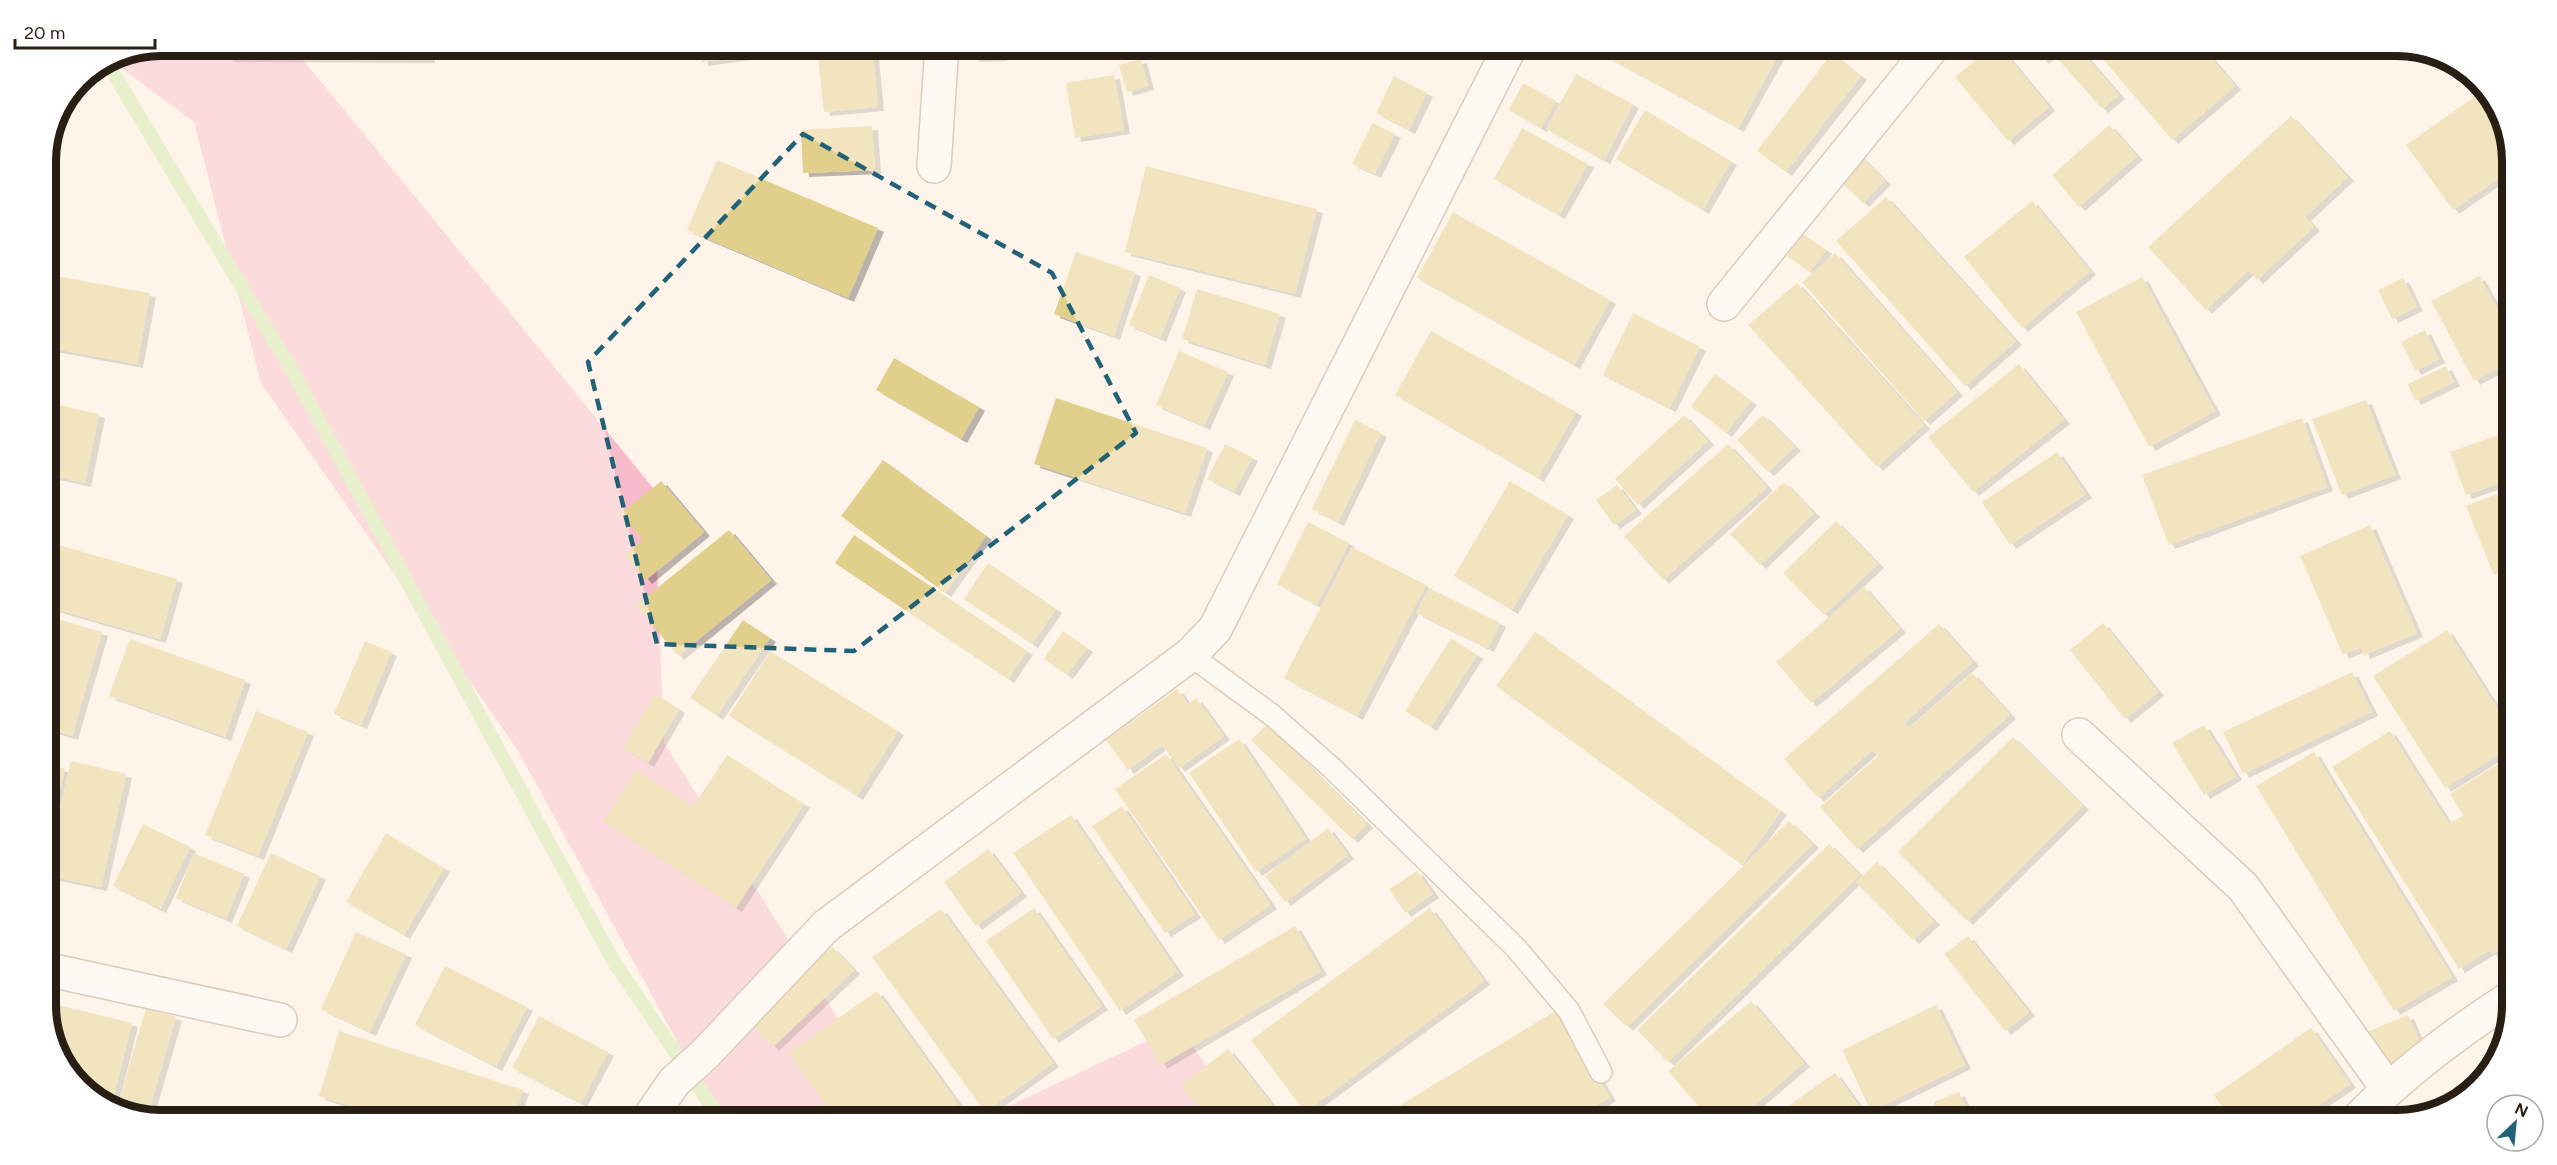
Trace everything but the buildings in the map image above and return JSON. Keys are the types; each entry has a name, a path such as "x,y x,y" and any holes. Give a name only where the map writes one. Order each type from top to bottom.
{"street":[{"path":"934,166 941,56"},
{"path":"655,1110 674,1082 705,1054 826,926 1190,655 1215,629 1505,56"},
{"path":"1724,304 1925,56"},
{"path":"2079,735 2243,887 2388,1089"},
{"path":"56,971 280,1020"},
{"path":"2367,1110 2388,1089 2502,1004"}],"lane":[{"path":"1190,655 1272,715 1332,769 1516,948 1569,1011 1601,1072"}],"highlighted area":[{"path":"803,134 1052,273 1136,433 854,651 657,644 588,362"}],"shaded area":[{"path":"154,56 300,56 654,489 664,743 896,1110 715,1110 517,749 261,383 194,122 118,65 127,61"},
{"path":"1179,1026 1236,1110 1000,1110"}],"waterway":[{"path":"111,69 294,374 614,962 714,1110"}]}
